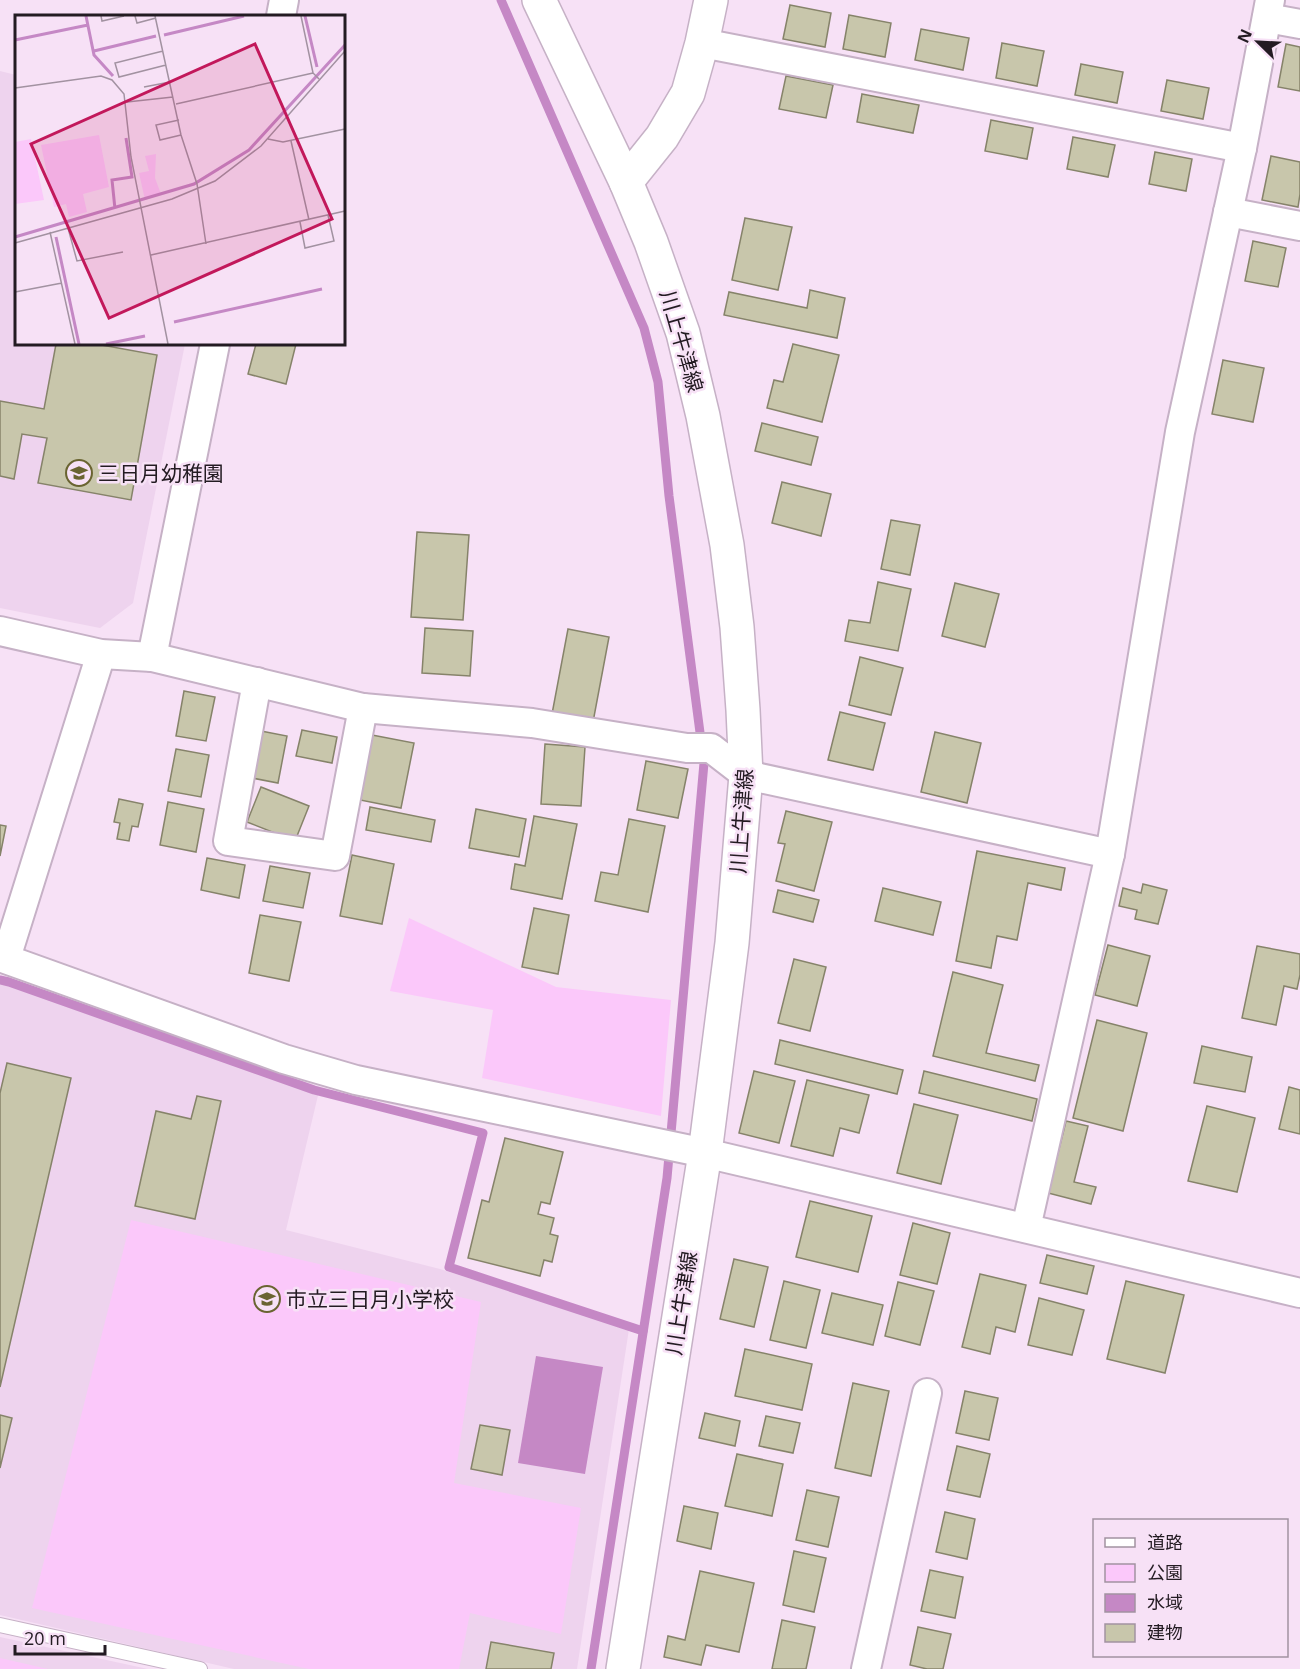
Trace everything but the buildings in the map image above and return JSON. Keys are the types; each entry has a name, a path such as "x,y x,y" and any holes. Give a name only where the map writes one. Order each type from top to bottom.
{"main road":[{"name":"川上牛津線","path":"539,0 626,182 651,242 683,333 703,416 727,545 737,627 746,775 732,943 680,1147 623,1669"},
{"path":"626,182 662,136 688,93 711,0"}],"street":[{"path":"281,15 285,0"},
{"path":"1026,1228 1110,854 1180,432 1242,148 1269,9 1300,24"},
{"path":"702,42 1242,148"},
{"path":"1228,212 1300,226"},
{"path":"152,657 215,345"},
{"path":"0,631 101,654 152,657 363,708 532,723 699,748 746,775 1110,854"},
{"path":"101,654 3,957 284,1059 356,1080 680,1147 1300,1293"},
{"path":"257,682 228,841 335,856 363,708"},
{"path":"866,1669 927,1392"}],"lane":[{"path":"0,1625 200,1669"}],"shaded area":[{"name":"三日月幼稚園","path":"0,71 15,75 15,345 185,345 133,603 100,628 0,608"},
{"name":"市立三日月小学校","path":"0,976 320,1087 286,1230 440,1269 629,1329 577,1669 234,1669 0,1615"},
{"path":"0,1637 148,1669 0,1669"}],"green space":[{"path":"409,918 556,987 671,1000 661,1116 482,1078 493,1010 390,991"},
{"path":"131,1220 481,1302 454,1483 581,1508 561,1634 470,1613 459,1669 309,1669 32,1608"},
{"path":"0,1658 48,1669 0,1669"}],"water":[{"path":"536,1356 603,1367 585,1474 518,1463"}],"waterway":[{"path":"501,0 644,328 658,382 669,496 704,763 667,1178 591,1669"},
{"path":"0,980 314,1090 483,1133 449,1267 643,1331"}],"place":[{"name":"三日月幼稚園","path":"79,473"},
{"name":"市立三日月小学校","path":"267,1299"}]}
